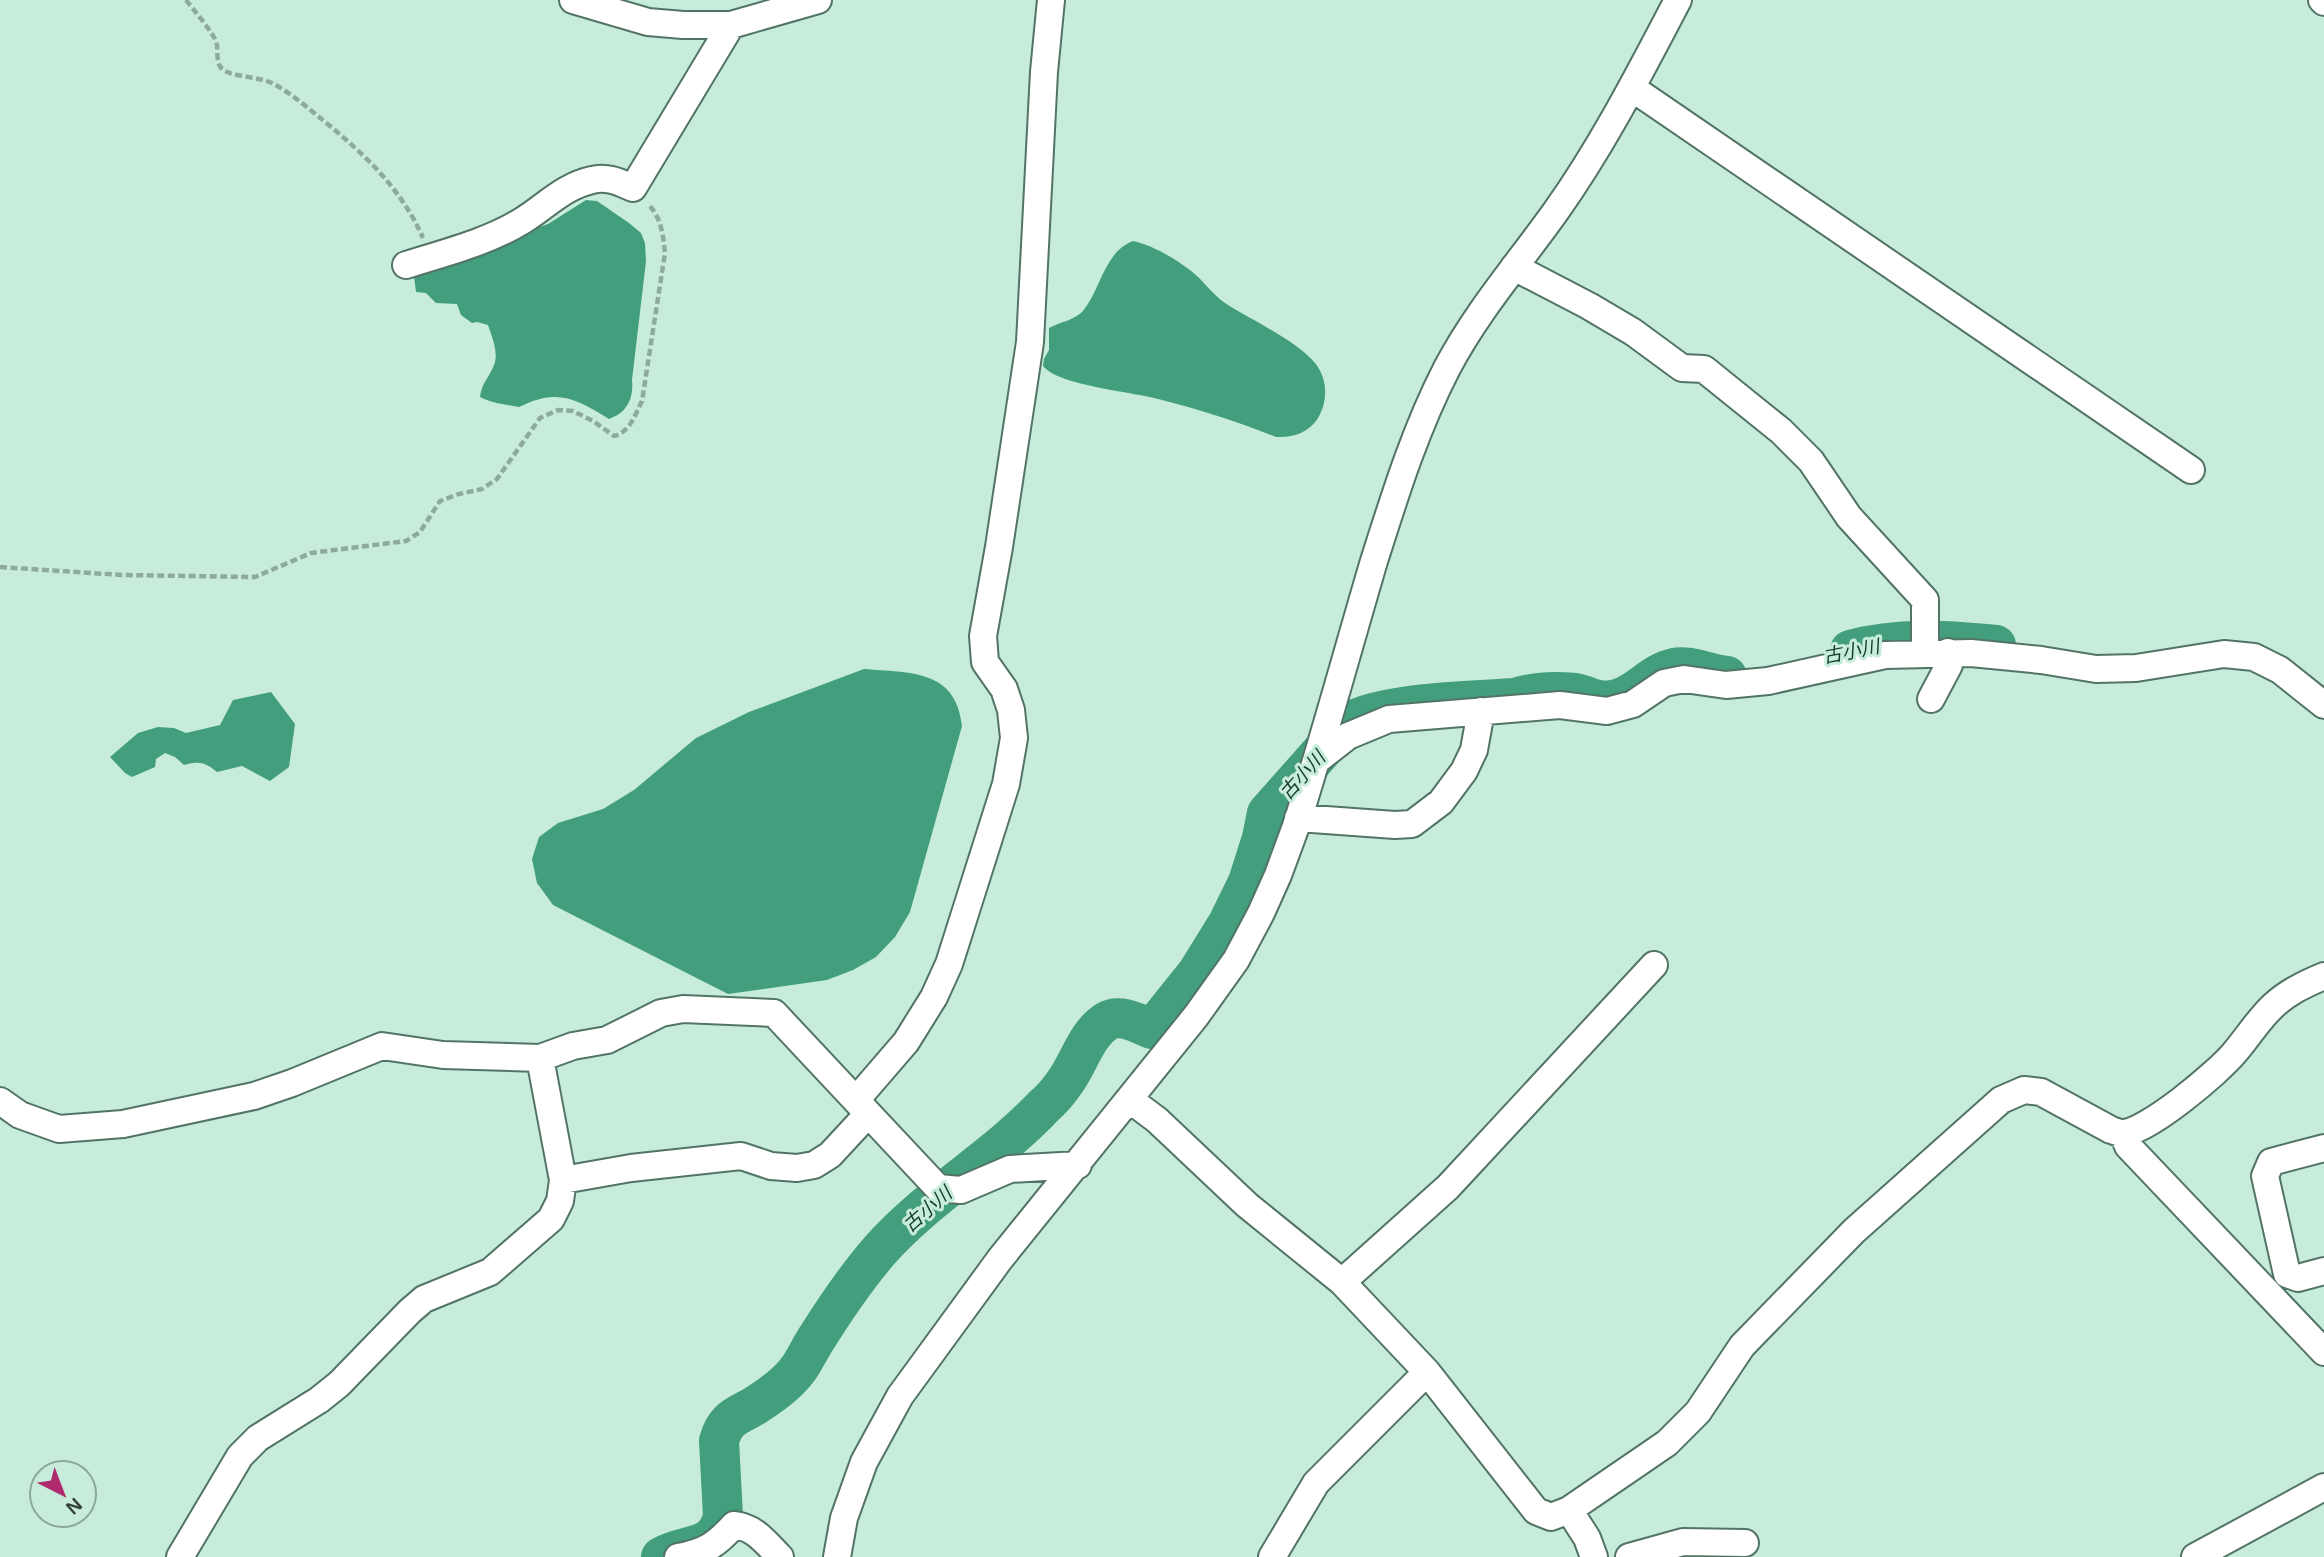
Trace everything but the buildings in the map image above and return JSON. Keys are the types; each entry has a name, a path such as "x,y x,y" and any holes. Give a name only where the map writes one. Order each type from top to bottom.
{"street":[{"path":"573,0 648,22 683,25 731,25 818,0"},
{"path":"563,1180 631,1168 741,1156 771,1167 814,1166 830,1155 906,1042 934,997 948,964 1006,784 1014,738 1011,710 1004,689 985,663 982,636 999,547 1030,342 1044,72 1051,0"},
{"path":"837,1557 845,1518 864,1462 900,1396 1000,1259 1196,1016 1236,960 1278,876 1316,761 1408,454 1448,366 1482,312 1556,211 1632,88 1678,0"},
{"path":"406,264 498,233 522,221 579,183 612,179 633,188 731,25"},
{"path":"1632,88 2191,470"},
{"path":"1514,267 1633,332 1682,368 1704,369 1781,431 1811,461 1849,517 1925,600 1937,652 1949,665 1931,699"},
{"path":"1316,761 1348,736 1389,719 1560,705 1607,711 1633,704 1664,683 1684,679 1726,685 1768,681 1885,655 1937,652 2042,660 2096,669 2136,668 2224,654 2254,657 2280,670 2324,705"},
{"path":"1298,818 1412,824 1441,802 1464,771 1474,750 1481,711"},
{"path":"1342,1282 1448,1187 1654,965"},
{"path":"1129,1100 1157,1120 1247,1205 1342,1282 1427,1372 1536,1511 1551,1517 1569,1510 1667,1443 1698,1412 1742,1346 1854,1231 2001,1100 2024,1090 2041,1092 2111,1130 2123,1134 2140,1128 2184,1099 2235,1053 2255,1025 2288,992 2324,976"},
{"path":"0,1101 20,1115 58,1129 93,1128 124,1124 254,1096 382,1046 479,1058 540,1058 573,1046 607,1040 661,1013 683,1009 774,1013 938,1188 961,1190 1010,1169 1078,1165"},
{"path":"180,1557 240,1456 258,1438 319,1400 339,1384 424,1299 490,1272 551,1219 560,1201 563,1180 540,1058"},
{"path":"2123,1134 2128,1146 2324,1352"},
{"path":"2324,1148 2271,1161 2265,1176 2287,1274 2298,1278 2324,1271"},
{"path":"1272,1557 1316,1483 1427,1372"},
{"path":"2195,1557 2324,1486"},
{"path":"1569,1510 1587,1538 1594,1557"},
{"path":"678,1557 695,1555 707,1549 720,1541 734,1525 745,1526 755,1532 780,1557"},
{"path":"1629,1557 1683,1542 1745,1543"}],"path":[{"path":"186,0 216,41 216,56 224,72 256,77 278,87 306,106 380,171 419,230 431,257"},
{"path":"0,567 122,575 255,577 311,553 406,541 420,532 440,501 482,489 497,479 540,418 558,410 573,411 614,436 621,434 632,424 642,401 665,253 662,228 654,209 633,188"}],"shaded area":[{"path":"586,200 597,201 629,223 641,233 645,243 646,261 632,393 628,404 620,413 609,419 566,398 544,398 519,407 480,397 496,355 488,325 472,323 461,315 457,304 436,303 426,293 416,292 414,276 466,261 527,231 548,224"},
{"path":"1133,241 1155,249 1184,265 1225,303 1297,346 1315,363 1322,376 1325,397 1318,418 1310,427 1288,437 1276,437 1177,404 1065,379 1043,366 1049,350 1049,328 1072,319 1083,311 1115,253"},
{"path":"864,669 914,674 940,684 951,694 958,707 962,726 910,912 895,937 876,957 827,980 728,994 553,905 537,883 532,859 539,837 558,823 603,809 634,790 696,738 749,712"},
{"path":"271,692 295,724 289,767 270,781 242,766 217,772 202,763 184,765 165,753 156,759 155,767 132,777 110,757 138,733 158,727 174,728 186,733 220,725 233,700"}],"waterway":[{"name":"古小川","path":"1850,650 1886,643 1923,641 1996,645"},
{"name":"古小川","path":"661,1557 706,1541 719,1527 723,1516 719,1441 722,1432 734,1417 775,1392 795,1373 840,1303 880,1250 919,1212 1004,1143 1050,1101 1065,1082 1088,1041 1107,1021 1118,1018 1130,1020 1152,1029 1197,973 1228,923 1248,882 1267,813 1345,725 1359,717 1401,707 1515,698 1544,692 1575,693 1597,700 1612,700 1621,698 1665,671 1680,667 1727,676"}]}
